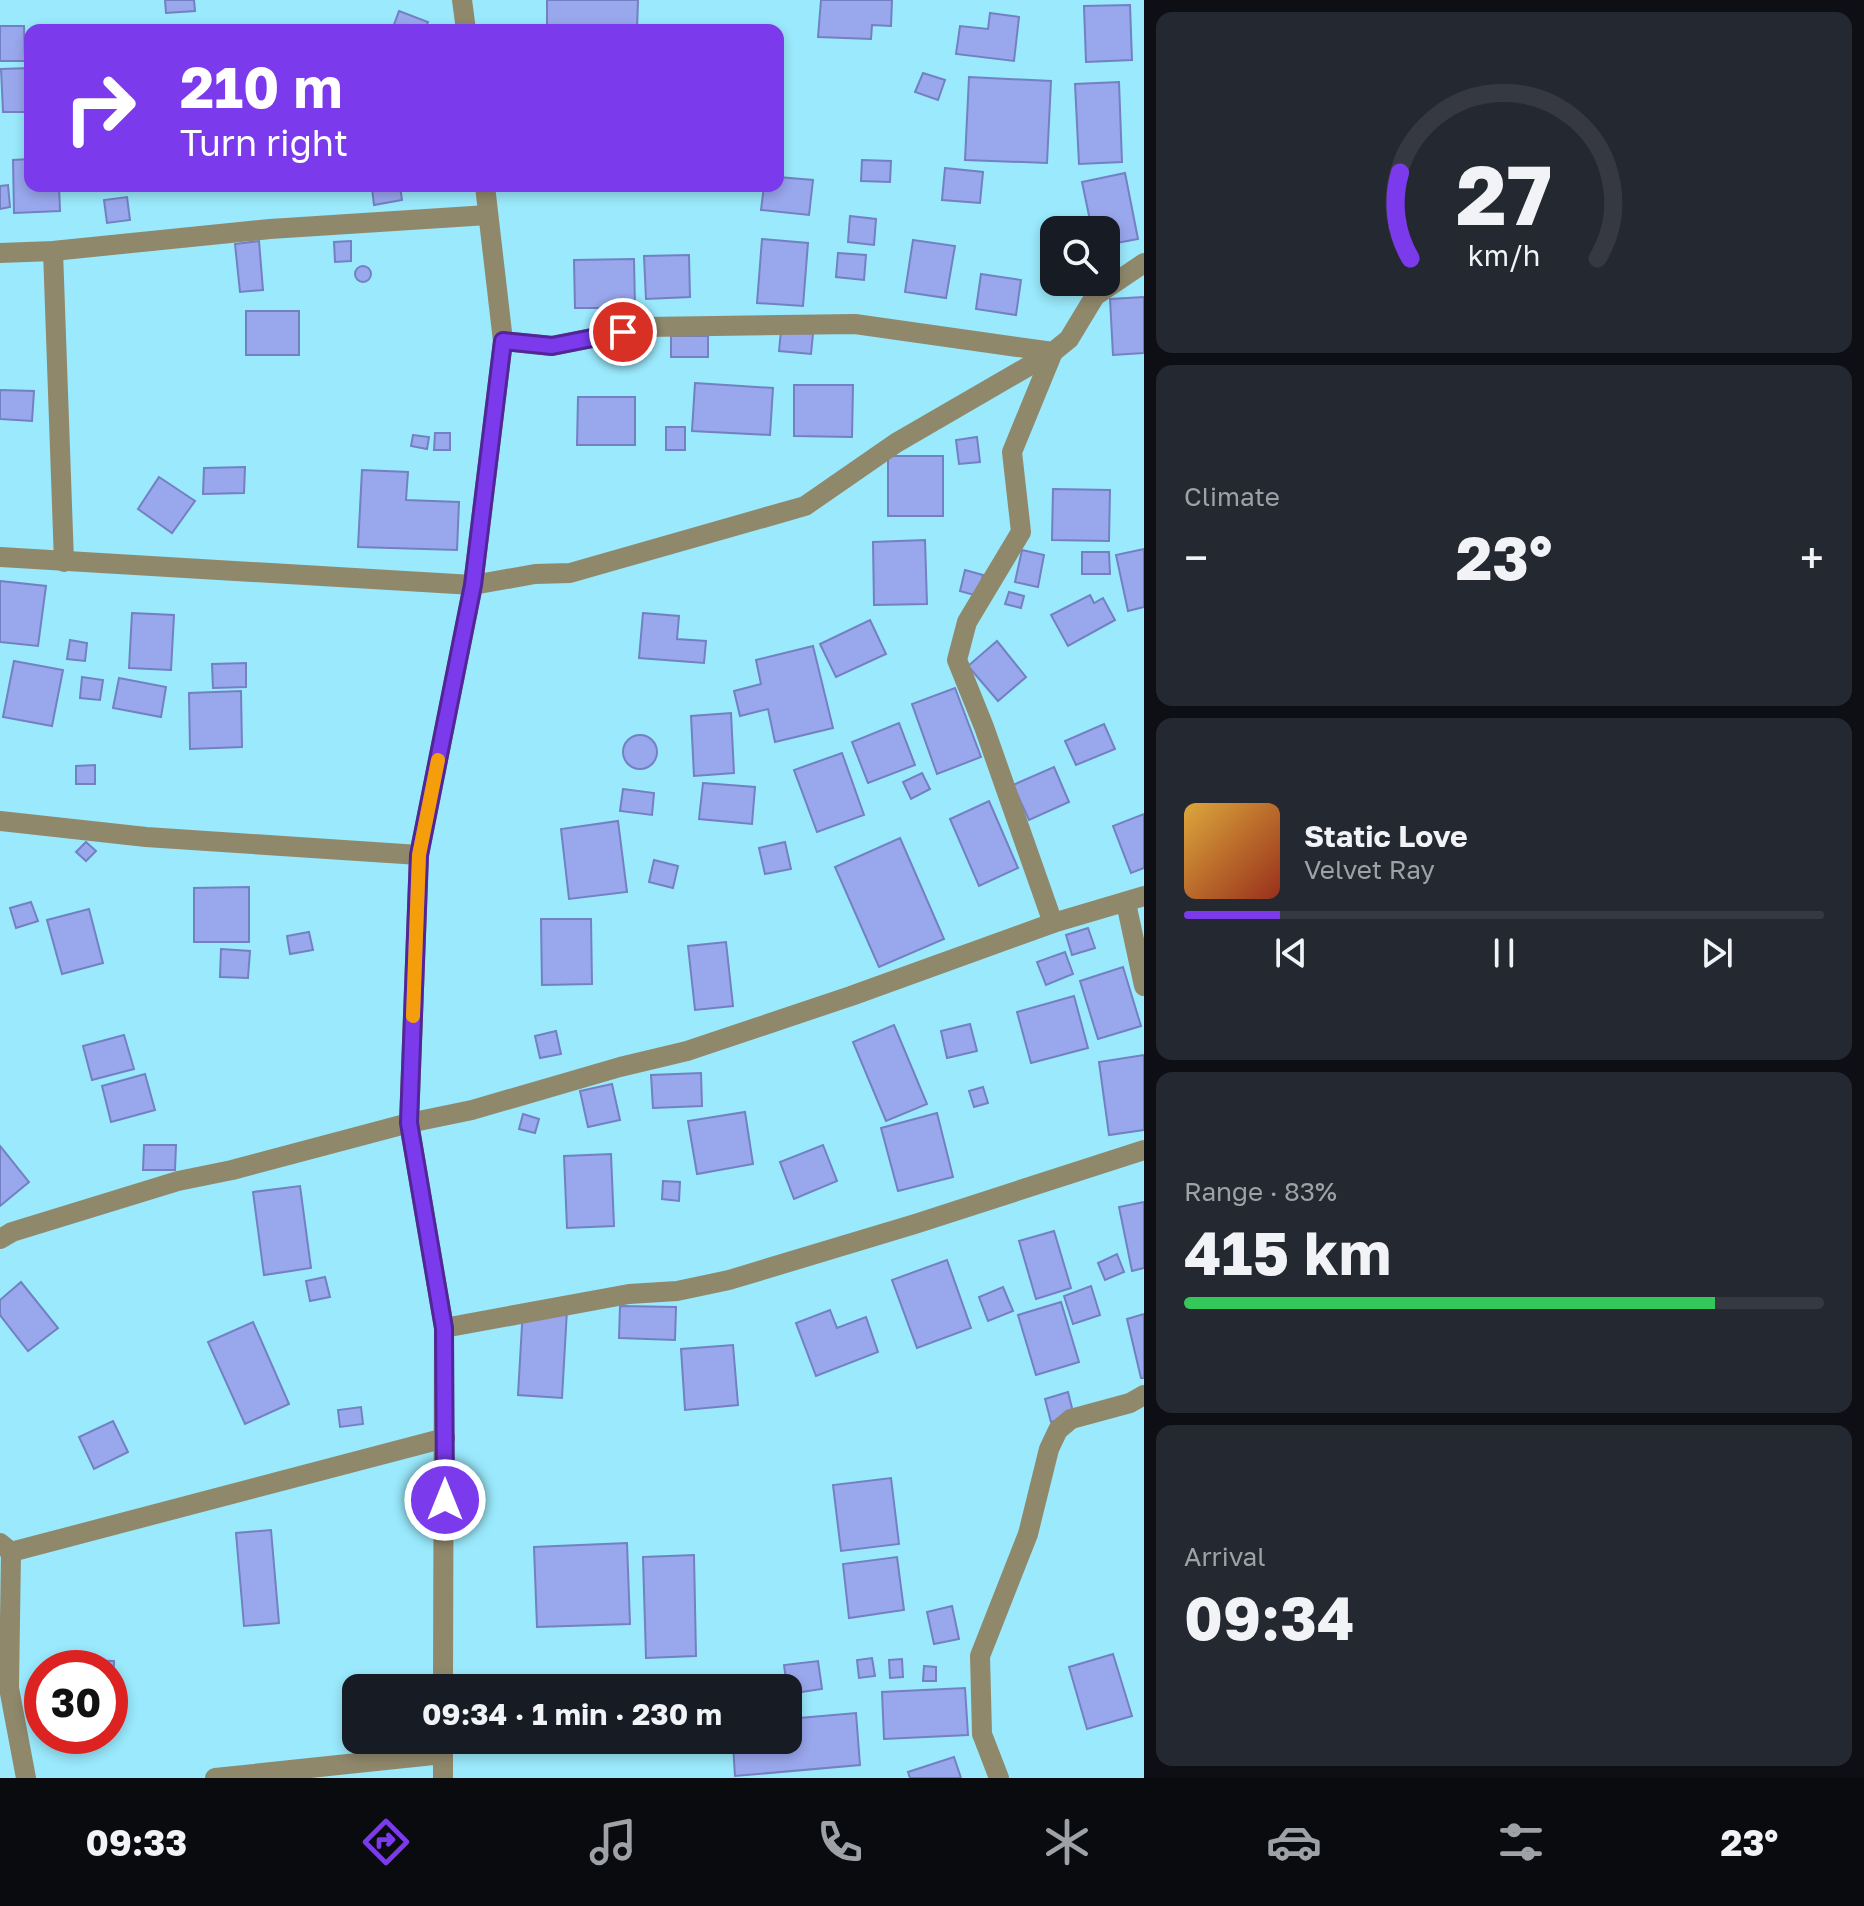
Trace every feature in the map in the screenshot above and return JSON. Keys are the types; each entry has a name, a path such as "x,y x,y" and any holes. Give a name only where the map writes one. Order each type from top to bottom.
{"street":[{"path":"462,0 465,24"},
{"path":"443,1674 444,1328 409,1123 419,855 473,585 503,341 486,192"},
{"path":"0,253 53,251 270,229 488,215"},
{"path":"53,251 64,562"},
{"path":"0,557 473,585 535,574 570,573 805,506 896,443 1053,352 1076,329 1095,296 1144,263"},
{"path":"503,341 552,346 646,327 855,324 1053,352"},
{"path":"1053,352 1012,452 1021,532 967,622 957,660 1053,923"},
{"path":"0,821 146,837 419,855"},
{"path":"0,1239 12,1232 178,1181 472,1110 687,1051 1053,923 1135,899 1144,986"},
{"path":"444,1328 629,1294 677,1291 729,1280 1144,1150"},
{"path":"999,1778 982,1734 980,1656 1028,1534 1049,1449 1058,1430 1071,1419 1130,1403 1144,1395"},
{"path":"26,1778 9,1688 6,1548 445,1438"},
{"path":"215,1778 392,1754"},
{"path":"443,1754 443,1778"}],"building":[{"path":"165,0 194,0 195,11 166,13"},
{"path":"547,0 638,0 637,24 547,24"},
{"path":"821,0 892,0 891,26 872,25 871,39 818,37"},
{"path":"1130,5 1132,60 1086,62 1084,6"},
{"path":"399,11 428,22 427,24 394,24"},
{"path":"990,13 1019,17 1014,61 956,54 960,26 988,29"},
{"path":"0,26 24,26 24,61 0,61"},
{"path":"24,68 24,112 3,112 1,69"},
{"path":"923,73 945,80 938,100 915,92"},
{"path":"969,77 1051,81 1047,163 965,160"},
{"path":"1119,82 1122,162 1079,164 1075,84"},
{"path":"24,159 24,192 59,192 60,211 14,213 13,160"},
{"path":"862,160 891,161 890,182 861,181"},
{"path":"945,168 983,172 980,203 942,200"},
{"path":"1125,173 1138,239 1120,242 1120,216 1089,216 1082,182"},
{"path":"784,178 813,180 809,215 761,210 763,192 784,192"},
{"path":"8,185 10,207 0,209 0,186"},
{"path":"372,192 401,192 402,200 374,205"},
{"path":"127,197 130,220 107,223 104,200"},
{"path":"850,216 876,219 874,245 848,242"},
{"path":"762,239 808,243 803,306 757,303"},
{"path":"913,240 955,246 946,298 905,292"},
{"path":"259,241 263,290 240,292 235,244"},
{"path":"351,241 351,261 335,262 334,242"},
{"path":"838,253 866,255 864,280 836,277"},
{"path":"689,255 690,297 646,299 644,256"},
{"path":"634,259 635,308 575,308 574,260"},
{"path":"363,266 371,274 363,282 355,274"},
{"path":"981,274 1021,280 1016,315 976,309"},
{"path":"1144,297 1144,353 1113,355 1110,299"},
{"path":"246,311 299,311 299,355 246,355"},
{"path":"781,331 813,334 811,354 779,351"},
{"path":"671,336 708,336 708,357 671,357"},
{"path":"695,383 773,388 770,435 692,431"},
{"path":"794,385 853,385 852,437 794,436"},
{"path":"0,390 34,391 32,421 0,419"},
{"path":"578,397 635,397 635,445 577,445"},
{"path":"666,427 685,427 685,450 666,450"},
{"path":"435,433 450,433 450,450 434,450"},
{"path":"413,435 429,437 427,449 411,446"},
{"path":"977,437 980,462 959,464 956,440"},
{"path":"888,456 943,456 943,516 888,516"},
{"path":"245,467 244,493 203,494 204,468"},
{"path":"362,470 408,472 406,500 459,502 457,550 358,547"},
{"path":"159,477 195,501 172,533 138,509"},
{"path":"1053,489 1110,490 1109,541 1052,540"},
{"path":"925,540 927,604 874,605 873,542"},
{"path":"1144,549 1144,607 1128,611 1116,555"},
{"path":"1022,550 1044,555 1038,587 1015,582"},
{"path":"1082,552 1109,552 1110,574 1082,574"},
{"path":"965,570 983,575 978,596 960,591"},
{"path":"0,581 46,586 38,646 0,642"},
{"path":"1009,592 1024,596 1021,608 1005,604"},
{"path":"1090,595 1094,603 1103,598 1115,620 1068,646 1051,615"},
{"path":"132,613 174,615 171,670 129,668"},
{"path":"643,613 679,616 677,639 706,641 704,663 639,658"},
{"path":"870,620 886,654 836,677 820,644"},
{"path":"70,640 87,643 85,661 67,659"},
{"path":"997,641 1026,677 998,701 968,666"},
{"path":"813,646 833,728 775,742 768,709 740,716 734,691 761,684 756,660"},
{"path":"14,661 63,670 52,726 3,717"},
{"path":"246,663 246,687 213,688 212,664"},
{"path":"82,677 103,680 100,700 80,698"},
{"path":"119,678 166,687 161,717 113,708"},
{"path":"955,688 981,757 937,774 912,704"},
{"path":"241,691 242,747 190,749 189,693"},
{"path":"731,713 734,773 694,776 691,716"},
{"path":"899,723 915,765 868,783 852,742"},
{"path":"1104,724 1115,749 1076,765 1065,741"},
{"path":"640,735 652,740 657,752 652,764 640,769 628,764 623,752 628,740"},
{"path":"842,753 864,815 817,832 794,770"},
{"path":"95,765 95,784 76,784 76,766"},
{"path":"1054,767 1069,802 1029,820 1013,785"},
{"path":"922,773 930,789 911,799 903,782"},
{"path":"703,783 755,787 752,824 699,819"},
{"path":"623,789 654,793 652,815 620,811"},
{"path":"989,801 1018,868 979,886 950,819"},
{"path":"1144,814 1144,868 1131,873 1113,826"},
{"path":"618,821 627,892 569,899 561,829"},
{"path":"900,838 944,939 879,967 835,867"},
{"path":"86,842 96,851 86,861 76,852"},
{"path":"785,842 791,869 765,874 759,848"},
{"path":"654,860 678,866 673,888 649,882"},
{"path":"249,887 249,942 194,942 194,888"},
{"path":"31,902 38,921 16,928 10,908"},
{"path":"89,909 103,963 62,974 47,920"},
{"path":"541,919 591,919 592,984 542,985"},
{"path":"1088,928 1095,948 1072,955 1066,935"},
{"path":"309,932 313,950 290,954 287,936"},
{"path":"726,942 733,1006 695,1010 688,946"},
{"path":"221,949 250,951 248,978 220,977"},
{"path":"1065,952 1073,974 1046,985 1037,962"},
{"path":"1123,967 1141,1026 1098,1039 1080,981"},
{"path":"1074,996 1088,1048 1031,1063 1017,1012"},
{"path":"970,1024 977,1051 947,1058 941,1031"},
{"path":"894,1025 927,1104 886,1121 853,1042"},
{"path":"556,1031 561,1054 540,1058 535,1036"},
{"path":"124,1035 134,1069 92,1080 83,1046"},
{"path":"1144,1055 1144,1130 1109,1135 1099,1062"},
{"path":"701,1073 702,1106 653,1108 651,1075"},
{"path":"145,1074 155,1110 111,1122 102,1086"},
{"path":"612,1084 620,1120 588,1127 580,1091"},
{"path":"983,1087 988,1103 974,1107 969,1091"},
{"path":"745,1112 753,1164 697,1174 688,1121"},
{"path":"937,1113 953,1177 898,1191 881,1128"},
{"path":"523,1114 539,1119 535,1133 519,1129"},
{"path":"144,1145 176,1145 175,1170 143,1170"},
{"path":"823,1145 837,1181 794,1199 780,1162"},
{"path":"0,1146 29,1182 0,1206"},
{"path":"611,1154 614,1226 567,1228 564,1156"},
{"path":"663,1181 680,1182 679,1201 662,1199"},
{"path":"300,1186 311,1268 264,1275 253,1192"},
{"path":"1144,1202 1144,1268 1132,1271 1119,1207"},
{"path":"1054,1231 1071,1288 1036,1299 1019,1241"},
{"path":"1117,1254 1124,1272 1105,1280 1098,1263"},
{"path":"947,1260 971,1328 917,1348 892,1280"},
{"path":"325,1277 330,1297 310,1301 306,1281"},
{"path":"21,1282 58,1328 28,1351 0,1315 0,1300"},
{"path":"1091,1286 1100,1315 1073,1324 1064,1296"},
{"path":"1003,1287 1013,1311 988,1321 979,1297"},
{"path":"1061,1302 1079,1362 1036,1375 1018,1315"},
{"path":"620,1306 676,1307 675,1340 619,1338"},
{"path":"523,1308 567,1310 562,1398 518,1395"},
{"path":"830,1310 837,1328 866,1317 878,1352 816,1376 796,1323"},
{"path":"1144,1314 1144,1378 1141,1378 1127,1319"},
{"path":"253,1322 289,1404 245,1424 208,1342"},
{"path":"733,1345 738,1405 685,1410 681,1349"},
{"path":"1068,1392 1074,1416 1051,1422 1045,1399"},
{"path":"361,1407 363,1424 340,1427 338,1410"},
{"path":"113,1421 128,1452 94,1469 79,1437"},
{"path":"891,1478 899,1544 841,1551 833,1485"},
{"path":"271,1530 279,1623 244,1626 236,1533"},
{"path":"627,1543 630,1624 537,1627 534,1547"},
{"path":"694,1555 696,1656 646,1658 643,1557"},
{"path":"897,1557 904,1610 849,1618 843,1564"},
{"path":"952,1606 959,1639 934,1644 927,1612"},
{"path":"1113,1654 1132,1716 1087,1729 1069,1667"},
{"path":"872,1658 875,1676 859,1678 857,1660"},
{"path":"902,1659 903,1677 890,1678 889,1660"},
{"path":"818,1661 822,1689 802,1692 802,1674 785,1674 784,1665"},
{"path":"924,1666 936,1667 936,1681 923,1681"},
{"path":"965,1688 968,1735 884,1739 882,1692"},
{"path":"856,1713 860,1765 735,1776 734,1754 802,1754 802,1718"},
{"path":"954,1757 961,1778 910,1778 908,1772"}],"slow traffic":[{"path":"413,1016 419,855 438,760"}],"route":[{"path":"445,1500 444,1328 409,1123 419,855 473,585 503,341 552,346 623,332"}]}
